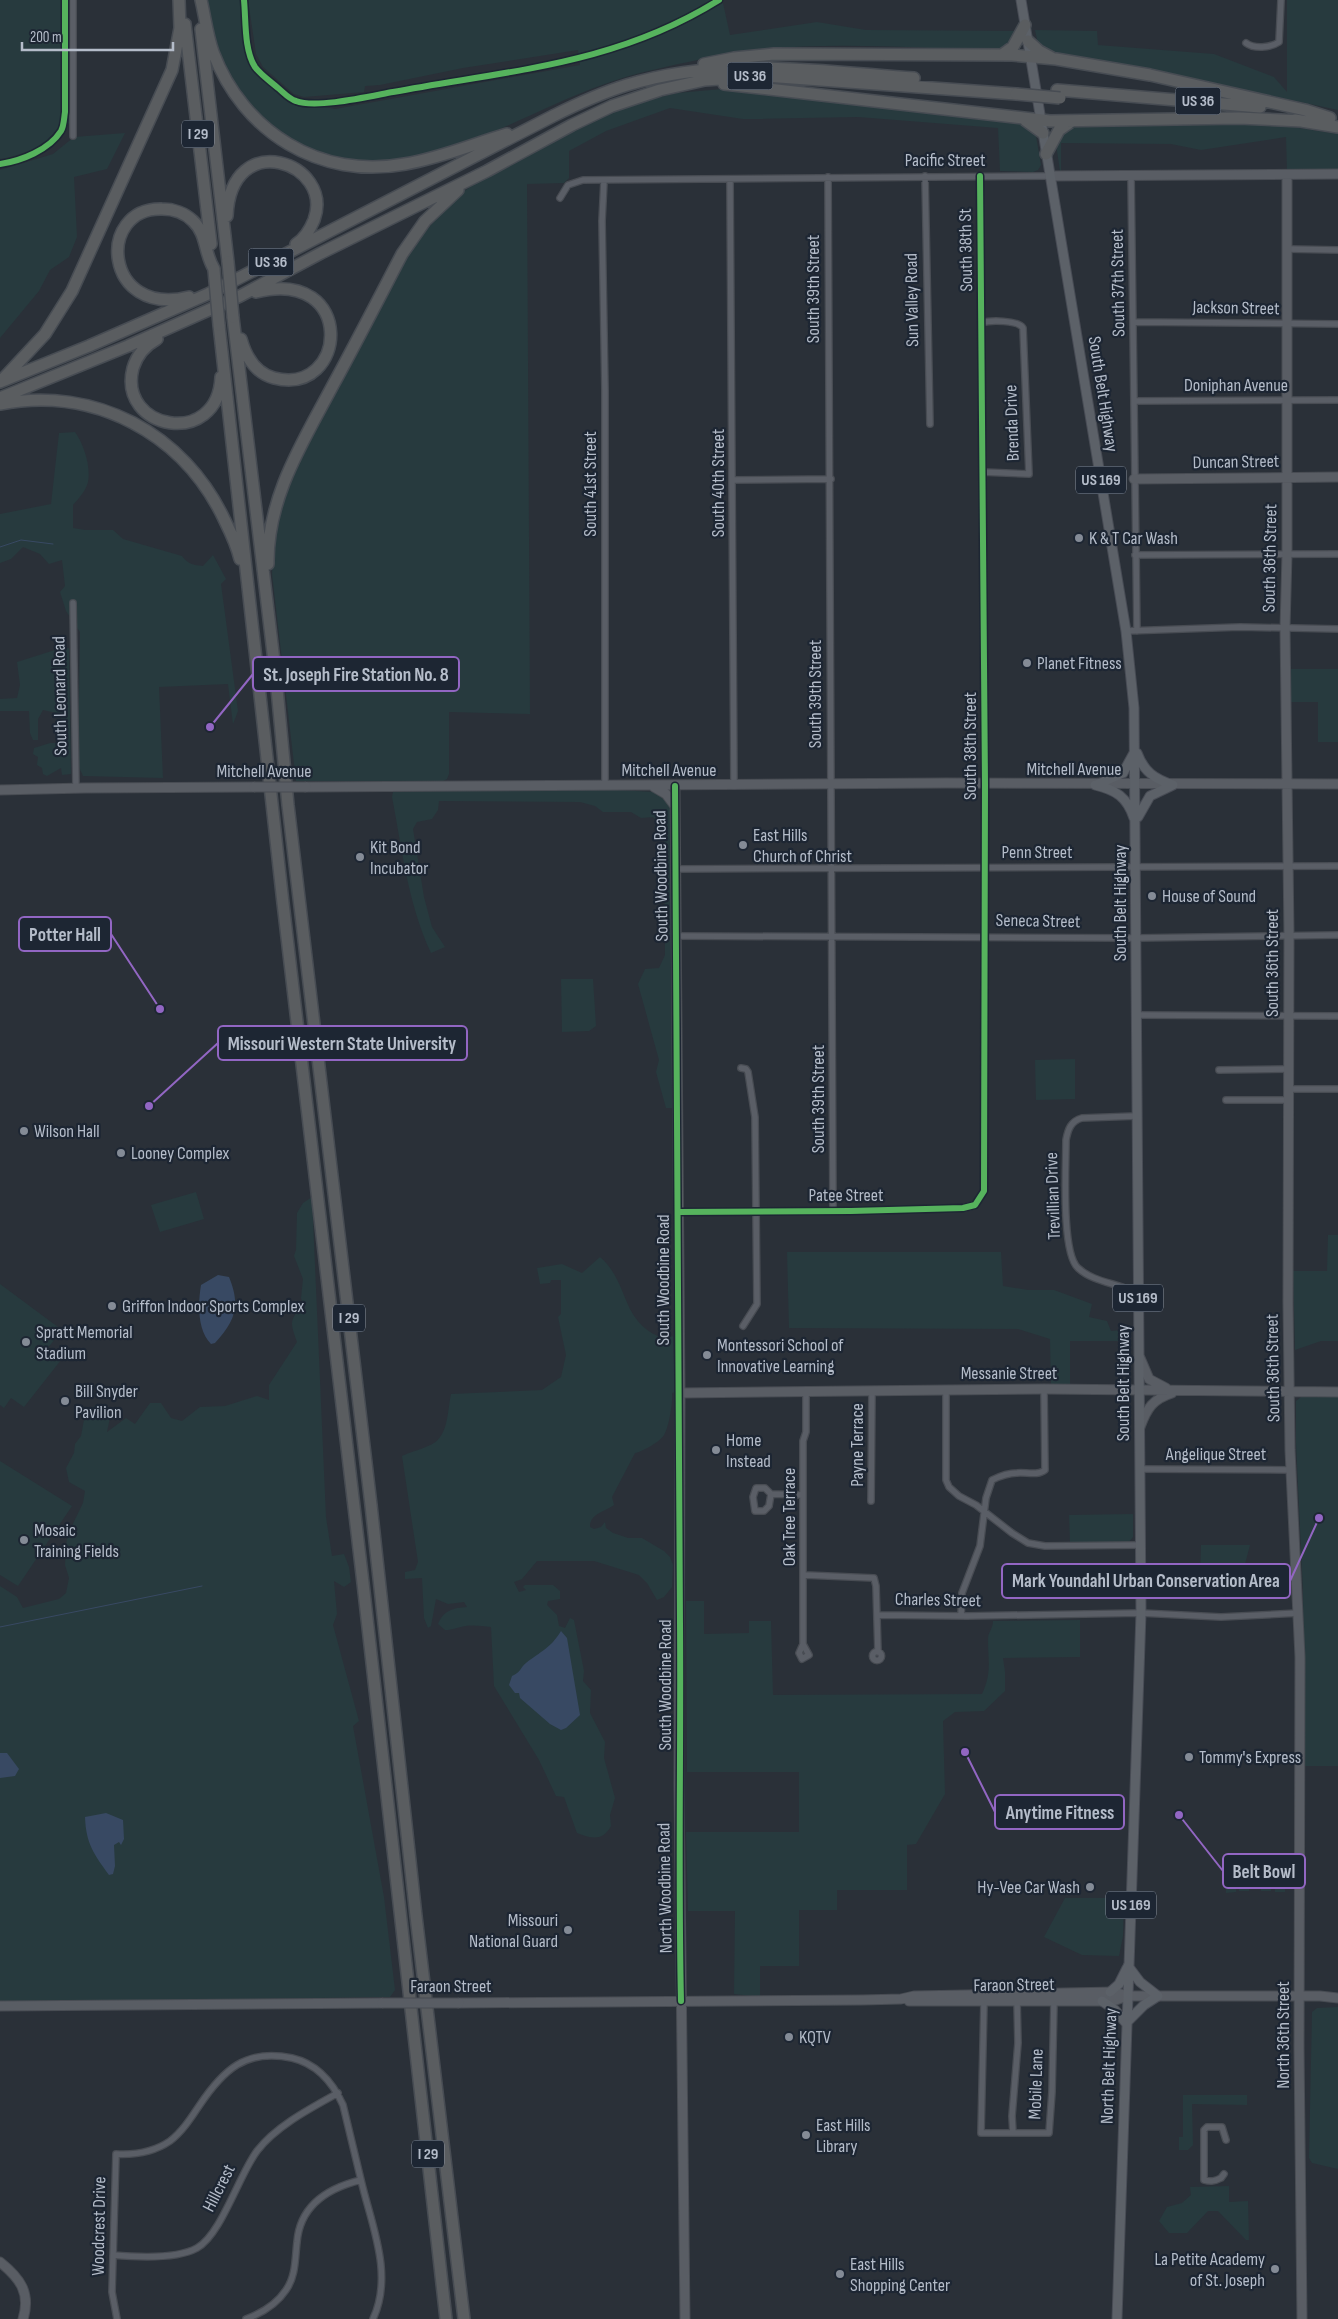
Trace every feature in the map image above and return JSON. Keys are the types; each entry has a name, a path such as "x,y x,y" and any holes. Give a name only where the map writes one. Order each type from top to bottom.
{"highway":[{"name":"I 29","path":"181,0 214,269 254,640 420,2078 446,2319"},
{"path":"0,382 45,334 72,290 172,70 180,28 181,0"},
{"name":"I 29","path":"200,0 224,237 288,805 369,1487 416,1916 464,2319"},
{"path":"200,0 213,50 233,91 254,116 277,137 310,156 357,167 405,165 458,151 535,126"},
{"path":"1002,55 1013,47 1025,25"},
{"path":"1028,41 1045,55 1056,59"},
{"path":"648,80 712,62 774,54 1002,55 1056,59 1150,76 1305,110 1334,119"},
{"name":"US 36","path":"0,382 208,294 358,215 600,94 648,80 724,68 784,68 1220,110 1338,127"},
{"name":"US 36","path":"0,398 180,324 240,296 329,249 487,171 572,125 612,106 660,90 705,80 765,76 1016,90"},
{"path":"660,90 705,85 739,85 1041,120 1239,118 1302,121"},
{"name":"US 36","path":"1058,94 1220,102 1334,119"},
{"path":"1021,118 1036,126 1043,134"},
{"path":"1046,154 1059,130 1072,121"},
{"path":"224,237 230,191 239,176 255,164 266,162 287,164 298,170 308,181 316,205 316,214 305,237 285,255"},
{"path":"269,626 269,531 278,496 288,472 413,238 451,194 487,171"},
{"path":"208,294 169,300 158,299 139,292 126,280 122,273 117,257 119,240 127,225 141,214 158,208 176,210 192,219 198,227 206,245 209,261 214,269"},
{"path":"234,321 248,358 254,366 262,372 280,379 298,378 313,371 324,360 331,343 331,326 328,318 319,303 306,294 291,289 274,289 240,296"},
{"path":"180,324 143,349 135,364 132,378 134,394 142,407 153,417 168,424 193,421 212,407 219,394 221,384 221,337"},
{"path":"0,404 49,399 88,405 110,412 148,432 180,456 212,495 234,541 243,573 249,619 254,640"}],"main road":[{"name":"South Belt Highway","path":"1021,0 1126,631 1134,708 1141,1613 1134,1814"},
{"path":"1095,785 1123,773 1135,748"},
{"path":"1135,748 1146,770 1152,776 1173,785"},
{"path":"1095,785 1121,794 1136,822"},
{"path":"1136,822 1150,796 1173,785"},
{"name":"North Belt Highway","path":"1118,2319 1134,1814"},
{"path":"1102,2001 1115,2010 1126,2023 1144,2005 1158,1996 1140,1982 1128,1966 1119,1984 1110,1992"}],"street":[{"path":"72,136 73,0"},
{"path":"1246,43 1255,47 1264,47 1279,42 1281,0"},
{"name":"South 36th Street","path":"1287,174 1288,554 1285,628 1289,935 1290,1392 1298,1613 1299,1751"},
{"name":"Pacific Street","path":"560,198 568,186 577,181 925,176 1338,174"},
{"name":"South 37th Street","path":"1131,175 1137,630"},
{"name":"Sun Valley Road","path":"925,176 930,424"},
{"name":"South 38th St","path":"980,176 982,323"},
{"name":"South 39th Street","path":"828,177 831,479 830,690 833,868 833,1211"},
{"name":"South 40th Street","path":"730,180 734,786"},
{"name":"South 41st Street","path":"604,181 602,221 605,390 605,786"},
{"path":"1286,249 1338,250"},
{"name":"Jackson Street","path":"1134,322 1338,324"},
{"name":"Brenda Drive","path":"982,323 1021,324 1023,328 1026,454 1029,474 982,472"},
{"name":"South 38th Street","path":"982,323 985,1169"},
{"name":"Doniphan Avenue","path":"1134,401 1338,400"},
{"name":"Duncan Street","path":"1134,479 1338,477"},
{"path":"733,480 831,479"},
{"path":"1135,555 1338,554"},
{"name":"South Leonard Road","path":"73,603 76,788"},
{"path":"1126,631 1338,629"},
{"name":"Mitchell Avenue","path":"0,790 254,787 1338,784"},
{"path":"651,786 666,794 675,806"},
{"name":"South Woodbine Road","path":"675,786 680,1393 679,1775"},
{"name":"Penn Street","path":"676,869 1338,866"},
{"name":"Seneca Street","path":"677,936 832,935 1136,938 1338,935"},
{"path":"1137,1015 1338,1016"},
{"path":"741,1068 746,1069 748,1072 756,1117 757,1304 743,1326"},
{"path":"1219,1070 1289,1069"},
{"path":"1289,1089 1338,1089"},
{"path":"1226,1100 1288,1100"},
{"name":"Trevillian Drive","path":"1138,1116 1082,1118 1077,1119 1069,1127 1066,1140 1066,1229 1072,1258 1079,1269 1138,1294"},
{"name":"Patee Street","path":"678,1212 833,1211 970,1207 979,1202 984,1191 985,1169"},
{"path":"1139,1353 1149,1379 1163,1387 1181,1390"},
{"path":"961,1616 962,1593 980,1546 988,1490 992,1480 1008,1474 1039,1473 1045,1470 1044,1389"},
{"name":"Messanie Street","path":"680,1393 806,1390 1044,1389 1338,1392"},
{"name":"Oak Tree Terrace","path":"803,1644 803,1441 806,1432 806,1390"},
{"name":"Payne Terrace","path":"872,1390 872,1501"},
{"path":"946,1390 946,1480 949,1487 959,1496 985,1512 1012,1534 1028,1543 1045,1546 1140,1545"},
{"path":"1139,1429 1150,1404 1161,1396 1181,1390"},
{"name":"Angelique Street","path":"1140,1468 1292,1470"},
{"path":"772,1494 803,1495"},
{"path":"804,1576 874,1578 878,1652"},
{"name":"Charles Street","path":"877,1615 961,1616 1141,1613 1220,1617 1298,1613"},
{"name":"North 36th Street","path":"1299,1751 1302,2319"},
{"name":"North Woodbine Road","path":"679,1775 685,2319"},
{"name":"Faraon Street","path":"0,2006 902,1999 914,1996 1110,1992 1127,1996 1328,1996 1338,1994"},
{"name":"Faraon Street","path":"902,1999 910,2001 984,2002 1113,2001 1127,1996"},
{"name":"Faraon Street","path":"1328,1996 1338,1998"},
{"name":"Mobile Lane","path":"984,2002 981,2133 1049,2133 1054,2000"},
{"name":"Mobile Lane","path":"1013,2132 1012,2116 1018,2043 1017,2001"},
{"name":"Woodcrest Drive","path":"117,2319 113,2298 116,2154 145,2152 170,2140 184,2126 212,2086 226,2072 251,2058 285,2057 309,2064 321,2072 338,2093"},
{"path":"338,2093 343,2105 379,2252 382,2279 373,2319"},
{"name":"Hillcrest","path":"113,2255 153,2256 197,2248 211,2234 219,2222 258,2149 282,2127 338,2093"},
{"path":"1224,2174 1221,2178 1210,2182 1204,2180 1204,2130 1207,2127 1222,2127 1226,2140"},
{"path":"246,2319 268,2309 287,2289 296,2265 300,2225 309,2210 329,2190 361,2180"},
{"path":"0,2262 24,2286 26,2308 23,2319"}],"green space":[{"path":"0,0 69,0 69,123 55,136 37,147 0,159"},
{"path":"207,0 241,0 247,55 253,68 290,102 299,105 335,109 580,65 578,50 463,68 380,85 365,86 364,92 304,97 294,94 263,67 256,54 248,0 712,0 715,7 723,3 730,35 817,22 866,30 1017,31 1014,38 1008,44 993,50 884,46 811,46 774,48 702,59 639,73 602,85 458,146 421,156 384,162 346,160 308,149 265,121 251,108 230,75 215,38"},
{"path":"1287,0 1338,0 1338,110 1154,71 1055,56 1038,44 1035,30 1097,31 1098,45 1214,54 1274,77 1287,92"},
{"path":"734,88 1022,122 1035,130 1041,165 1038,170 1033,172 1000,171 998,128 858,117 743,119 670,108 606,131 569,151 569,178 564,183 527,184 530,714 449,712 449,774 447,779 443,781 296,781 272,574 274,535 287,484 415,243 455,198 474,184 542,146 602,116 644,101 677,93"},
{"path":"1231,122 1274,124 1338,134 1338,171 1287,171 1286,137 1201,150 1171,144 1061,143 1061,173 1060,171 1056,144 1068,126"},
{"path":"125,133 107,169 74,177 77,237 69,257 50,270 39,291 0,338 0,170 53,154 74,137"},
{"path":"75,432 86,456 89,476 86,489 73,505 73,528 113,530 123,539 182,556 196,565 203,566 213,555 226,579 221,584 238,711 233,724 228,684 159,687 163,778 83,776 78,765 80,632 66,611 60,592 65,586 62,560 49,564 40,554 23,547 11,559 0,563 0,514 51,504 59,433"},
{"path":"69,648 71,774 62,775 61,768 47,776 43,774 42,768 37,765 38,757 33,754 34,748 50,743 61,743 61,714 43,710 38,719 38,740 33,740 30,733 29,711 0,711 0,699 17,698 20,685 17,662 55,650"},
{"path":"1288,669 1338,669 1338,742 1318,742 1318,702 1288,702"},
{"path":"599,789 655,792 663,795 670,807 674,1108 666,1108 656,1072 659,1060 638,984 645,969 659,968 665,955 664,836 660,824 653,817 641,818 631,812 603,812 595,806 580,802 439,801 438,810 432,819 417,822 413,829 424,897 432,927 445,947 431,953 411,896 392,797 393,792"},
{"path":"561,979 593,979 596,1026 589,1031 562,1032"},
{"path":"1075,1059 1075,1099 1036,1100 1035,1060"},
{"path":"196,1192 204,1219 160,1232 151,1205"},
{"path":"312,1197 326,1517 332,1556 344,1554 349,1567 351,1582 344,1587 334,1581 337,1614 333,1625 359,1721 353,1726 384,1897 395,1990 390,1997 0,2003 0,1586 17,1597 23,1608 59,1599 66,1593 69,1578 65,1565 67,1536 83,1503 85,1491 69,1482 66,1468 74,1453 75,1444 81,1436 85,1414 96,1405 104,1404 104,1411 111,1413 107,1432 126,1418 135,1424 150,1403 161,1403 171,1418 182,1421 200,1407 225,1406 257,1396 269,1400 269,1385 297,1342 292,1322 303,1305 301,1298 303,1279 294,1256 296,1250 297,1213 303,1203"},
{"path":"1328,1235 1338,1235 1338,1341 1321,1341 1295,1350 1293,1271 1327,1271"},
{"path":"787,1252 1001,1252 1003,1286 1028,1290 1054,1290 1092,1304 1089,1317 1107,1321 1111,1331 1122,1330 1126,1341 1070,1341 1070,1387 1051,1387 1050,1339 1018,1329 789,1328"},
{"path":"600,1257 617,1279 632,1313 640,1323 650,1332 665,1339 673,1336 675,1392 672,1393 668,1426 664,1435 651,1446 635,1453 612,1497 614,1505 595,1516 590,1527 594,1529 601,1527 605,1522 606,1528 613,1533 628,1538 642,1538 664,1551 670,1557 673,1565 672,1587 664,1597 657,1600 647,1583 639,1575 594,1561 537,1561 522,1579 514,1582 519,1592 526,1590 523,1587 525,1585 553,1585 560,1591 560,1599 548,1601 547,1605 557,1615 559,1626 565,1628 570,1618 574,1620 584,1671 583,1681 591,1690 590,1713 605,1742 604,1758 615,1798 610,1815 611,1826 608,1831 601,1836 588,1837 577,1833 564,1797 556,1796 539,1760 494,1686 491,1627 468,1626 445,1630 438,1624 440,1619 453,1609 467,1607 464,1602 448,1604 436,1599 431,1626 428,1628 424,1618 422,1578 405,1579 405,1572 415,1570 418,1562 402,1456 428,1446 440,1437 446,1424 451,1394 542,1390 561,1377 566,1355 558,1317 561,1314 561,1280 551,1280 550,1283 540,1284 537,1268 562,1264 582,1273"},
{"name":"Spratt Memorial Stadium","path":"0,1284 62,1330 47,1349 61,1360 24,1407 11,1398 4,1408 0,1405"},
{"path":"1301,1397 1338,1397 1338,1766 1304,1766 1303,1592 1296,1443 1296,1401"},
{"name":"Mosaic Training Fields","path":"0,1461 72,1506 18,1586 0,1575"},
{"path":"1133,1514 1133,1537 1129,1542 1070,1542 1069,1515"},
{"path":"1201,1545 1250,1545 1245,1564 1246,1582 1200,1582"},
{"path":"686,1601 704,1601 704,1634 749,1633 749,1621 771,1621 773,1695 982,1694 988,1673 988,1637 993,1621 1080,1620 1080,1657 1003,1658 1005,1691 984,1711 955,1712 943,1721 945,1794 916,1844 907,1845 907,1890 837,1890 837,1910 799,1910 799,1966 760,1966 760,1997 734,1994 735,1911 688,1911 686,1832 799,1832 799,1772 687,1772"},
{"path":"1226,1873 1236,1873 1236,1892 1226,1893"},
{"path":"1275,1873 1285,1873 1285,1892 1275,1892"},
{"path":"1239,1874 1249,1874 1249,1891 1239,1891"},
{"path":"1261,1874 1271,1874 1271,1891 1261,1891"},
{"path":"1065,1898 1124,1898 1123,1936 1119,1956 1082,1955 1044,1937"},
{"path":"1338,2007 1338,2169 1312,2163 1309,2158 1312,2012 1317,2008"},
{"path":"1183,2095 1247,2095 1247,2105 1192,2104 1193,2145 1188,2150 1179,2150 1179,2137 1183,2137"},
{"path":"1229,2186 1229,2202 1248,2201 1249,2240 1246,2240 1218,2211 1208,2211 1187,2233 1169,2233 1159,2221 1167,2207 1182,2203 1191,2195 1190,2187"}],"water":[{"path":"218,1275 229,1277 235,1296 235,1305 234,1313 227,1327 215,1343 211,1344 206,1338 201,1324 200,1292 201,1285"},
{"path":"561,1631 567,1638 580,1715 566,1728 561,1730 550,1724 520,1698 519,1693 515,1693 509,1685 512,1676 549,1646"},
{"path":"0,1753 7,1753 19,1769 15,1776 0,1778"},
{"path":"106,1813 123,1820 124,1839 121,1845 119,1842 114,1845 115,1866 113,1874 109,1875 89,1842 85,1817"}],"waterway":[{"path":"0,547 21,540 53,544"},
{"path":"0,1627 202,1586"}],"cycle path":[{"path":"0,164 34,154 56,138 62,129 65,112 65,0"},
{"path":"244,0 247,44 255,67 291,99 316,104 358,99 520,70 601,52 641,39 680,22 719,0"},
{"path":"678,1212 963,1208 975,1205 984,1191 985,784 980,176"},
{"path":"675,786 681,2001"}],"place":[{"name":"K & T Car Wash","path":"1079,538"},
{"name":"Planet Fitness","path":"1027,663"},
{"name":"St. Joseph Fire Station No. 8","path":"210,727"},
{"name":"East Hills Church of Christ","path":"743,845"},
{"name":"Kit Bond Incubator","path":"360,857"},
{"name":"House of Sound","path":"1152,896"},
{"name":"Potter Hall","path":"160,1009"},
{"name":"Missouri Western State University","path":"149,1106"},
{"name":"Wilson Hall","path":"24,1131"},
{"name":"Looney Complex","path":"121,1153"},
{"name":"Griffon Indoor Sports Complex","path":"112,1306"},
{"name":"Spratt Memorial Stadium","path":"26,1342"},
{"name":"Montessori School of Innovative Learning","path":"707,1355"},
{"name":"Bill Snyder Pavilion","path":"65,1401"},
{"name":"Home Instead","path":"716,1450"},
{"name":"Mark Youndahl Urban Conservation Area","path":"1319,1518"},
{"name":"Mosaic Training Fields","path":"24,1540"},
{"name":"Anytime Fitness","path":"965,1752"},
{"name":"Tommy's Express","path":"1189,1757"},
{"name":"Belt Bowl","path":"1179,1815"},
{"name":"Hy-Vee Car Wash","path":"1090,1887"},
{"name":"Missouri National Guard","path":"568,1930"},
{"name":"KQTV","path":"789,2037"},
{"name":"East Hills Library","path":"806,2135"},
{"name":"La Petite Academy of St. Joseph","path":"1275,2269"},
{"name":"East Hills Shopping Center","path":"840,2274"}]}
